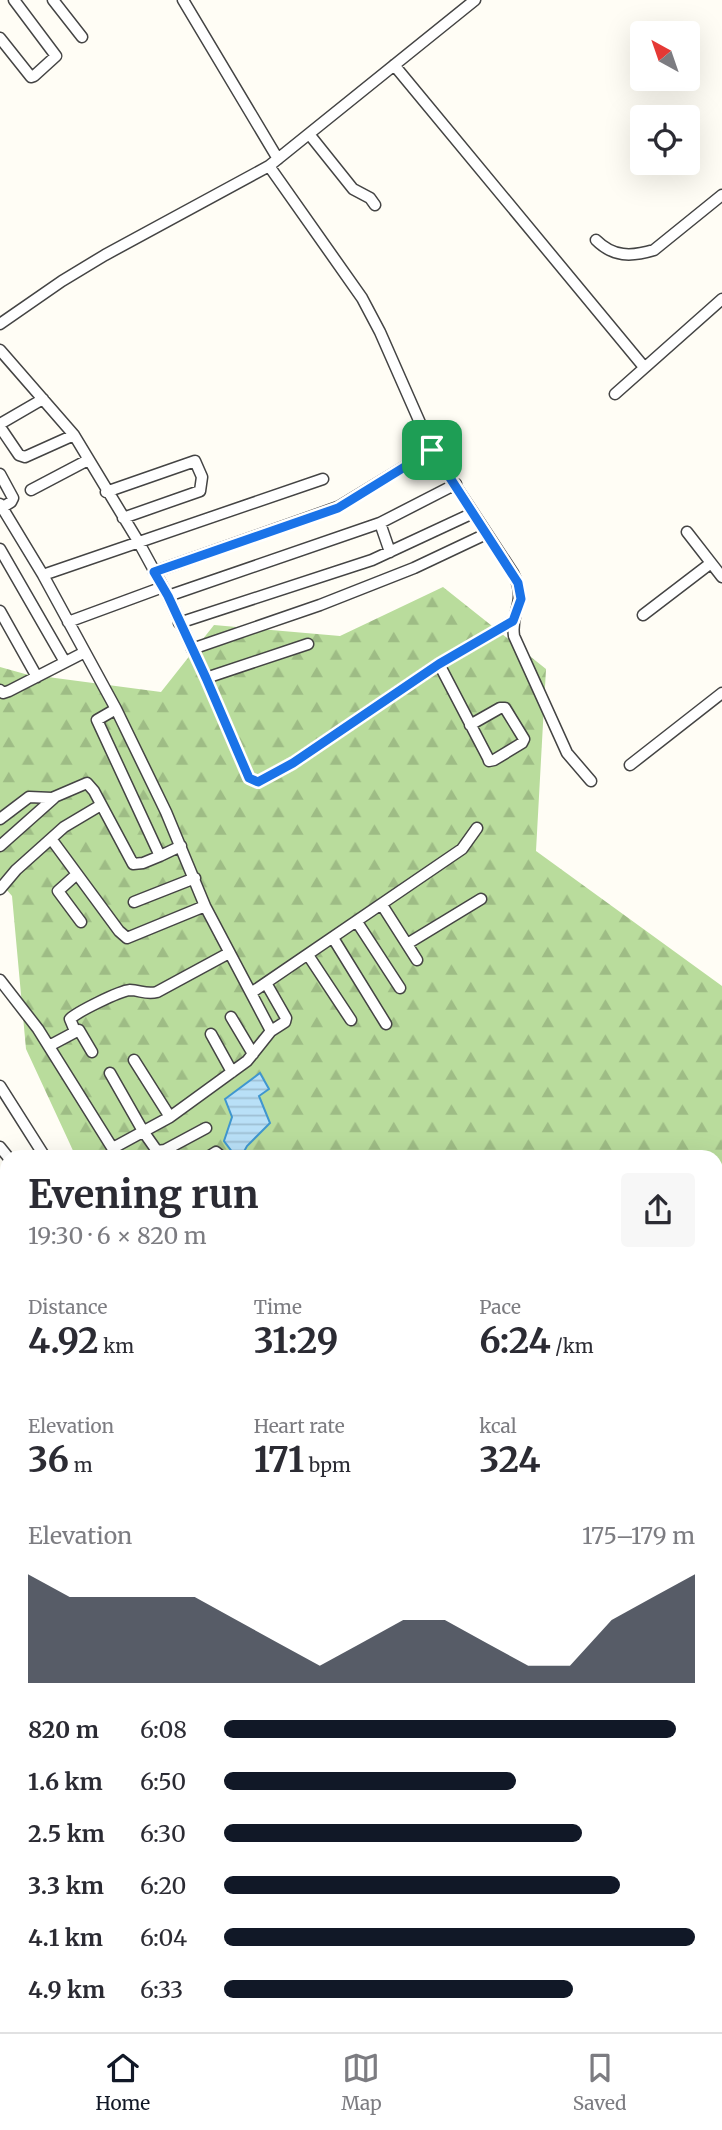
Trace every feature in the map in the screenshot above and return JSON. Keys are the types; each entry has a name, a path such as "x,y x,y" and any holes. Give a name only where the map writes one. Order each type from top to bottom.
{"street":[{"path":"0,38 31,76 56,56 14,0"},
{"path":"53,0 82,37"},
{"path":"183,0 278,159"},
{"path":"0,324 105,255 269,166 475,0"},
{"path":"394,65 644,367"},
{"path":"309,134 353,189 370,198 375,205"},
{"path":"269,166 362,298 380,332 432,450 518,583 521,599 513,621 514,636 567,753 591,781"},
{"path":"596,240 607,250 617,254 654,250 722,195"},
{"path":"615,394 720,305"},
{"path":"0,350 74,435 138,541 206,678 249,778 258,782 293,763 439,664 513,621"},
{"path":"43,399 0,425 19,454 25,457 74,435"},
{"path":"154,572 338,508 432,450"},
{"path":"31,490 88,460"},
{"path":"106,492 195,461 202,477 200,491 123,518"},
{"path":"0,474 13,498 13,501 1,507 44,575 116,709 181,846 205,906 271,1031"},
{"path":"44,575 323,479"},
{"path":"68,622 380,523 456,484"},
{"path":"179,623 390,552 473,513"},
{"path":"380,523 390,552"},
{"path":"687,532 722,577"},
{"path":"192,649 320,606 414,568 486,534"},
{"path":"0,549 65,662"},
{"path":"643,615 711,563"},
{"path":"0,611 37,677"},
{"path":"206,678 308,644"},
{"path":"0,690 3,693 9,691 85,652"},
{"path":"439,664 489,761 523,742 523,736 505,708 500,708 471,725"},
{"path":"630,765 722,693"},
{"path":"116,709 98,719 99,723 160,856"},
{"path":"0,846 54,798 87,783 133,864 143,863 181,846"},
{"path":"0,819 29,797 54,798"},
{"path":"0,889 16,870 69,824 101,805"},
{"path":"251,993 462,849 477,828"},
{"path":"52,839 119,931 127,938 205,906"},
{"path":"77,874 58,891 81,922"},
{"path":"134,902 195,878"},
{"path":"407,944 481,899"},
{"path":"382,905 417,960"},
{"path":"357,922 400,988"},
{"path":"333,938 387,1024"},
{"path":"75,1031 70,1019 79,1011 130,990 148,994 157,992 229,953"},
{"path":"309,955 351,1020"},
{"path":"0,980 49,1046 114,1150"},
{"path":"118,1150 170,1117 232,1072 253,1054 271,1031 285,1021 286,1018 266,983"},
{"path":"231,1017 253,1054"},
{"path":"49,1046 75,1031 80,1031 92,1052"},
{"path":"211,1034 232,1072"},
{"path":"134,1060 170,1117"},
{"path":"110,1073 158,1150"},
{"path":"0,1086 41,1150"},
{"path":"165,1150 206,1128"}],"green space":[{"path":"443,587 546,669 536,851 722,986 722,1150 73,1150 26,1049 12,896 0,882 0,667 25,674 161,692 214,625 340,636"}],"water":[{"path":"260,1073 269,1089 259,1096 270,1123 245,1150 231,1150 224,1141 232,1117 225,1099"}],"route":[{"path":"432,450 518,583 521,599 513,621 431,668 293,763 258,782 253,781 249,778 168,596 154,572 338,508 432,450"}]}
